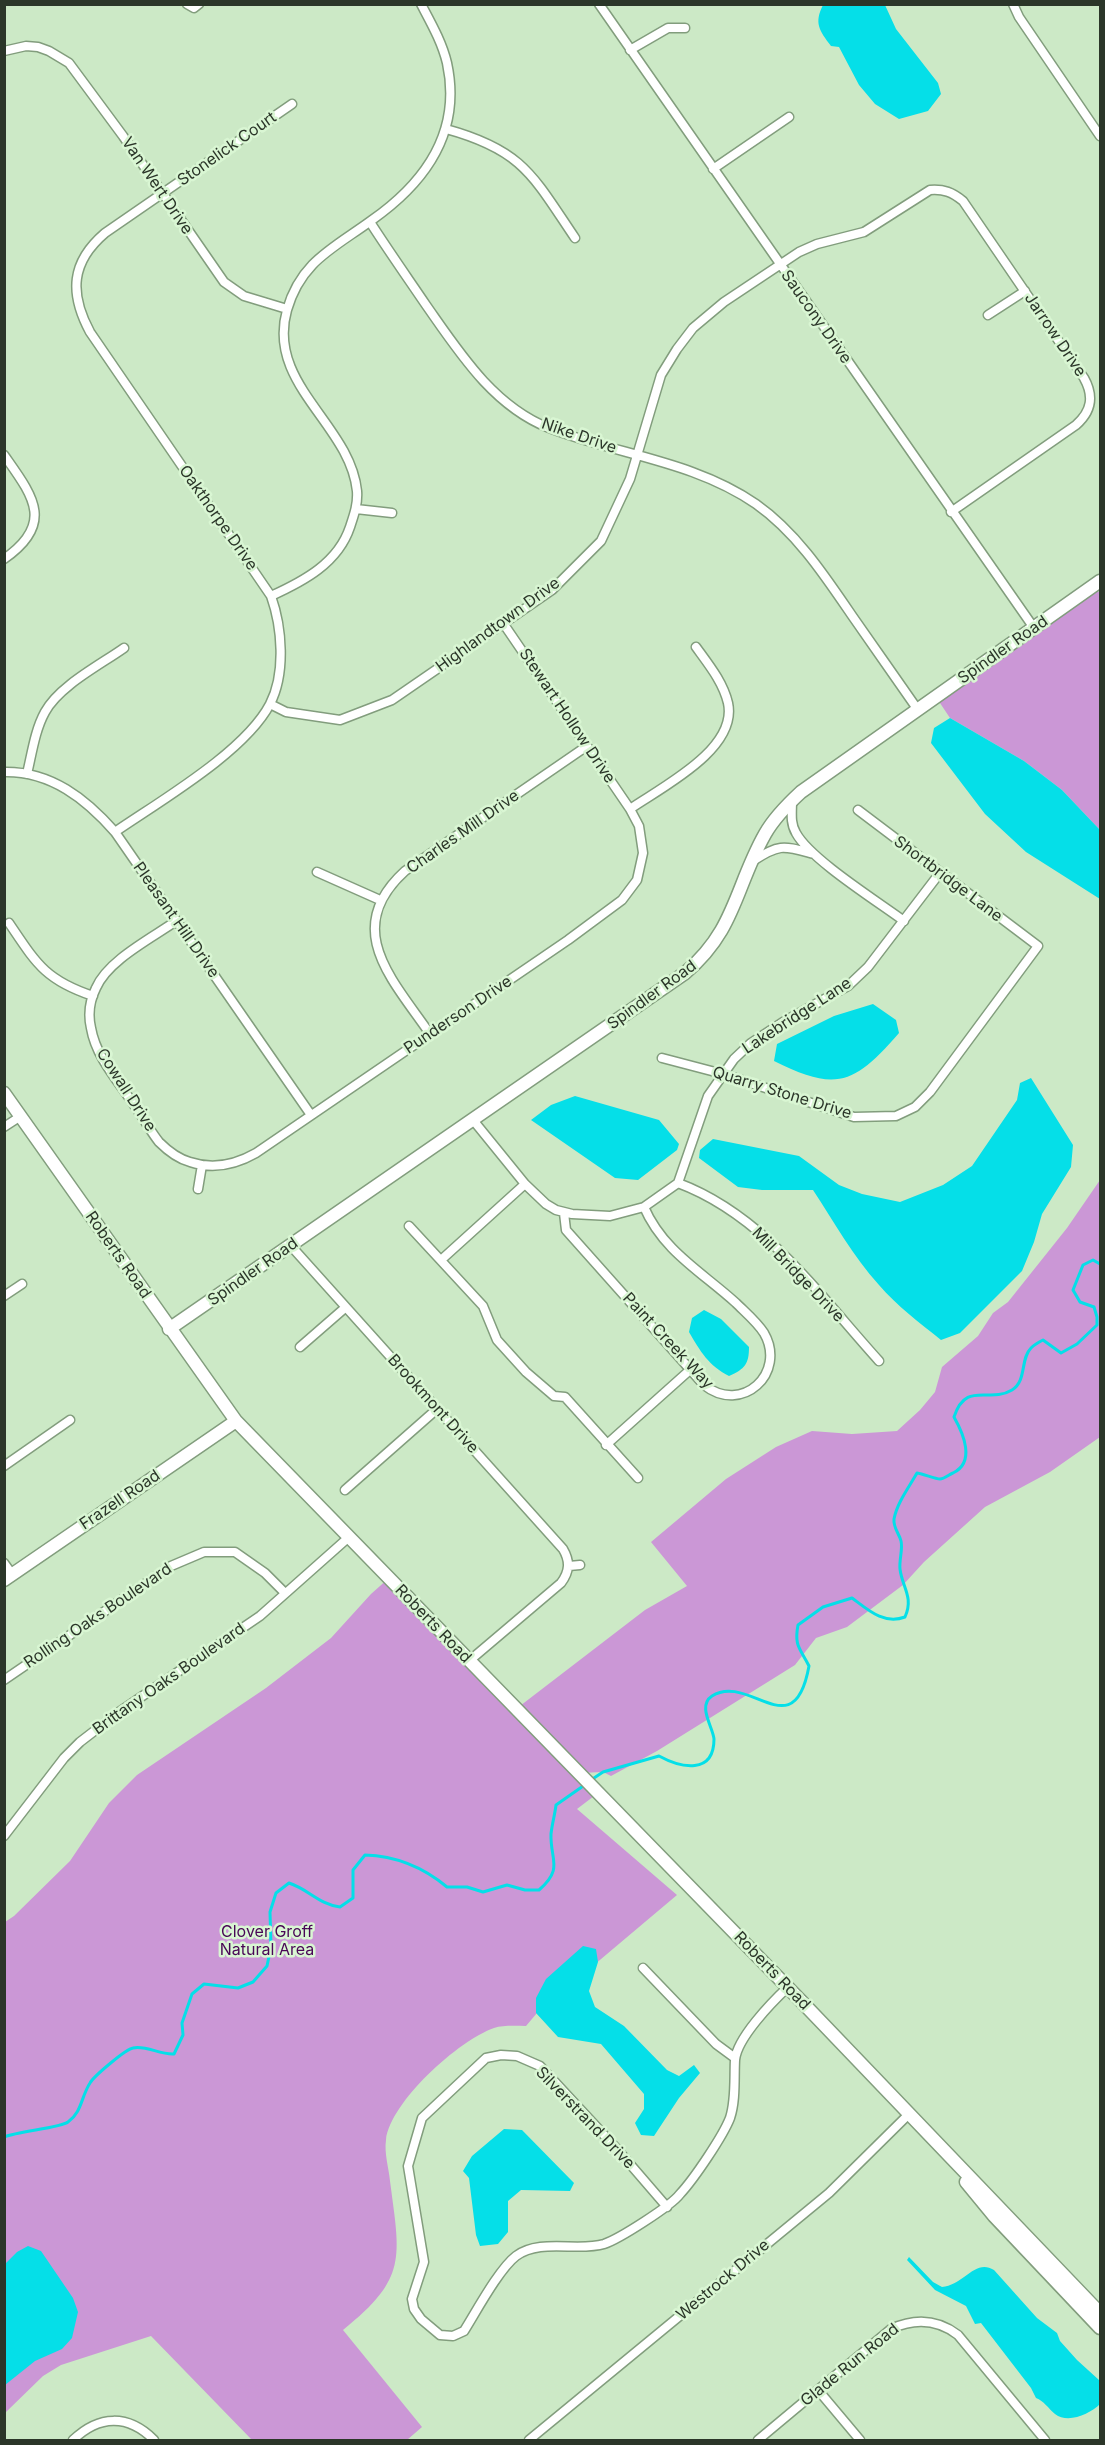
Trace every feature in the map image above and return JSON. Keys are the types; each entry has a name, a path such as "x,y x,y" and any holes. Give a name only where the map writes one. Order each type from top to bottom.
{"main road":[{"name":"Spindler Road","path":"169,1329 657,994 695,965 711,948 727,922 767,831 792,801 811,784 1101,581"},
{"name":"Roberts Road","path":"4,1093 236,1421 788,1987 1101,2313"},
{"name":"Frazell Road","path":"8,1577 236,1421"},
{"name":"Roberts Road","path":"910,2113 994,2216 1101,2328"}],"street":[{"path":"187,4 194,8 199,4"},
{"path":"271,596 298,584 337,554 356,509 357,491 346,456 293,375 287,355 285,334 287,309 301,277 311,264 324,252 370,222 407,193 424,174 436,153 446,129 449,98 447,63 436,32 421,4"},
{"name":"Saucony Drive","path":"599,4 1034,628"},
{"path":"1013,4 1018,17 1101,136"},
{"path":"630,50 668,28 685,28"},
{"name":"Van Wert Drive","path":"4,51 26,46 38,47 59,56 76,72 224,282 244,296 287,309"},
{"name":"Stonelick Court","path":"163,194 292,104"},
{"path":"713,169 789,117"},
{"path":"446,129 472,136 501,149 519,162 535,178 575,238"},
{"name":"Highlandtown Drive","path":"270,705 286,712 340,720 392,700 552,590 601,542 630,479 661,375 693,328 715,309 808,247 864,232 930,189 943,189"},
{"name":"Jarrow Drive","path":"943,189 963,201 1025,291 1090,388 1091,405 1076,424 951,512"},
{"name":"Oakthorpe Drive","path":"115,832 223,757 253,728 270,705 277,687 280,650 276,610 271,596 90,332 81,316 76,298 76,279 90,246 105,232 163,194"},
{"name":"Nike Drive","path":"370,222 462,357 485,383 513,408 546,427 669,463 713,479 754,503 774,518 821,570 918,710"},
{"path":"987,315 1025,291"},
{"path":"4,454 29,490 35,506 32,530 17,550 4,559"},
{"path":"356,509 392,513"},
{"name":"Stewart Hollow Drive","path":"503,623 630,809"},
{"path":"630,809 701,760 713,750 722,737 727,722 726,698 717,677 696,647"},
{"path":"27,774 36,737 45,712 52,702 70,686 124,648"},
{"name":"Charles Mill Drive","path":"380,900 386,890 405,871 587,746"},
{"name":"Pleasant Hill Drive","path":"4,772 27,774 51,781 76,795 98,813 115,832 312,1115"},
{"path":"792,801 792,823 795,831 814,854 904,921"},
{"name":"Punderson Drive","path":"202,1165 230,1165 243,1160 568,940 622,900 637,880 643,853 639,826 630,809"},
{"name":"Shortbridge Lane","path":"858,810 939,874 1038,946"},
{"path":"753,861 771,849 780,847 814,854"},
{"path":"317,872 380,900 375,927 378,955 430,1034"},
{"name":"Lakebridge Lane","path":"678,1183 708,1096 734,1059 751,1043 848,986 868,967 939,874"},
{"name":"Cowall Drive","path":"176,921 119,960 103,976 93,996 90,1028 102,1057 160,1142 181,1158 202,1165"},
{"path":"9,923 35,961 53,979 64,986 93,996"},
{"name":"Quarry Stone Drive","path":"662,1058 723,1074 854,1117 896,1116 915,1107 930,1092 1038,946"},
{"path":"4,1127 21,1116"},
{"path":"473,1120 525,1184 546,1204 564,1213 610,1216 644,1207 678,1183"},
{"path":"198,1189 202,1165"},
{"name":"Mill Bridge Drive","path":"678,1183 692,1188 734,1212 773,1244 879,1361"},
{"path":"441,1260 525,1184"},
{"name":"Paint Creek Way","path":"564,1213 566,1230 704,1384 721,1395 735,1396 749,1393 764,1375 770,1358 769,1346 764,1333 751,1317 708,1278 680,1258 650,1222 644,1207"},
{"path":"409,1226 483,1306 496,1340 526,1372 554,1396 565,1397 638,1478"},
{"name":"Brookmont Drive","path":"291,1246 562,1549 569,1566"},
{"path":"4,1296 22,1284"},
{"path":"300,1347 346,1307"},
{"path":"606,1445 691,1370"},
{"path":"345,1490 437,1409"},
{"path":"4,1466 70,1420"},
{"name":"Brittany Oaks Boulevard","path":"4,1836 64,1758 81,1742 119,1712 260,1616 349,1537"},
{"name":"Rolling Oaks Boulevard","path":"4,1680 171,1566 204,1552 235,1552 266,1573 285,1593"},
{"path":"4,1563 8,1577"},
{"path":"469,1661 561,1583 567,1575 569,1566 580,1565"},
{"path":"643,1968 716,2044 735,2058"},
{"path":"667,2207 680,2195 709,2154 730,2118 736,2076 735,2058 740,2045 764,2012 788,1987"},
{"name":"Silverstrand Drive","path":"501,2055 517,2056 540,2067 617,2149 667,2207 604,2244 528,2249 514,2257 464,2331 453,2336 440,2335 420,2319 414,2309 412,2299 424,2262 408,2166 422,2118 486,2058 501,2055"},
{"name":"Westrock Drive","path":"529,2440 829,2193 910,2113"},
{"name":"Glade Run Road","path":"758,2440 891,2329 904,2323 932,2322 946,2326 958,2334 1045,2440"},
{"path":"818,2390 860,2440"},
{"path":"73,2440 93,2424 109,2421 130,2423 154,2440"}],"green space":[{"path":"1093,587 1100,593 1100,830 1062,790 1024,761 950,718 936,697"},
{"name":"Clover Groff Natural Area","path":"1100,1180 1100,1437 1050,1472 985,1507 924,1562 903,1585 847,1627 816,1638 795,1665 657,1751 611,1776 603,1772 579,1773 598,1793 577,1809 677,1895 537,2013 526,2026 494,2028 463,2045 428,2074 400,2108 390,2125 386,2150 396,2229 395,2265 379,2296 343,2330 422,2427 407,2440 252,2440 151,2336 61,2365 43,2376 5,2413 5,1922 70,1861 109,1803 137,1775 266,1688 331,1638 371,1594 389,1578 516,1709 645,1610 687,1586 651,1542 726,1479 776,1447 812,1431 852,1434 897,1431 920,1410 935,1392 942,1367 978,1336 993,1313 1008,1302 1067,1228"}],"water":[{"path":"823,5 885,5 896,29 938,83 941,94 928,111 899,119 875,104 859,85 839,47 831,46 821,31 818,22"},
{"path":"950,718 1024,761 1062,790 1100,830 1100,899 1026,852 985,814 931,743 934,728"},
{"path":"873,1004 896,1020 899,1033 869,1064 856,1073 843,1078 813,1077 774,1061 777,1044 834,1016"},
{"path":"1031,1078 1073,1145 1071,1167 1042,1214 1022,1271 960,1333 941,1340 901,1307 879,1285 852,1251 813,1190 762,1190 738,1187 699,1158 700,1150 713,1139 799,1156 839,1185 862,1194 900,1202 943,1185 972,1166 1017,1100 1020,1083"},
{"path":"575,1096 659,1120 679,1144 677,1150 638,1180 615,1178 531,1120 551,1105"},
{"path":"704,1310 721,1319 749,1347 745,1365 729,1376 710,1363 689,1332 692,1318"},
{"path":"583,1946 596,1949 598,1962 589,1991 595,2007 624,2026 667,2070 679,2076 694,2065 700,2073 679,2098 654,2136 641,2135 635,2123 644,2109 644,2094 601,2044 558,2037 536,2013 536,1998 546,1979"},
{"path":"504,2129 522,2130 574,2183 570,2191 521,2190 508,2201 508,2232 498,2244 480,2246 476,2235 469,2178 463,2171 472,2156"},
{"path":"28,2246 41,2251 73,2298 78,2312 72,2338 62,2349 35,2361 5,2385 5,2264 17,2252"},
{"path":"909,2257 933,2282 942,2287 957,2282 981,2267 994,2270 1037,2318 1057,2333 1060,2341 1077,2360 1099,2380 1100,2404 1079,2417 1066,2418 1055,2414 1036,2398 1031,2388 981,2323 975,2324 966,2306 935,2290 907,2260"}],"waterway":[{"path":"591,1780 603,1772 659,1756 677,1763 695,1766 708,1759 713,1751 714,1739 706,1705 712,1696 726,1691 741,1693 781,1706 793,1702 802,1690 809,1666 797,1642 798,1625 823,1607 852,1598 883,1618 905,1617 908,1598 900,1569 901,1541 894,1522 904,1495 917,1473 942,1479 960,1468 964,1462 966,1447 954,1417 965,1399 979,1395 1003,1394 1012,1390 1020,1381 1031,1348 1043,1340 1061,1353 1077,1344 1097,1325 1094,1307 1080,1302 1073,1290 1083,1265 1093,1260 1100,1264"},
{"path":"4,2137 68,2122 79,2109 87,2088 93,2080 110,2063 133,2048 174,2054 183,2035 182,2023 192,1994 204,1984 238,1988 253,1982 267,1966 271,1947 270,1912 276,1893 289,1883 326,1903 340,1907 353,1898 353,1870 365,1855 399,1860 419,1868 447,1887 467,1887 483,1892 507,1885 525,1890 539,1890 547,1882 554,1869 551,1834 556,1805 586,1784"}]}
